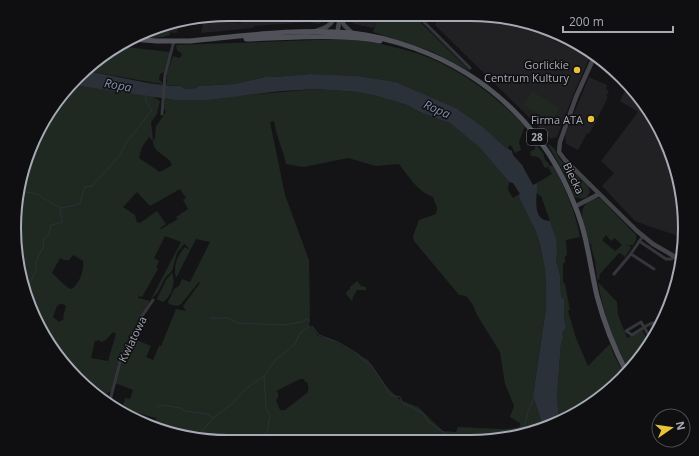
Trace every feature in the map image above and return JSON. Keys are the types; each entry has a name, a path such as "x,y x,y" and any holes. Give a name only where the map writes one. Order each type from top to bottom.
{"main road":[{"name":"28","path":"189,41 312,32 336,34"},
{"name":"Biecka","path":"336,34 352,33 393,41 443,60 489,88 518,114 534,132 553,159 576,206 602,313 614,347 624,367"},
{"name":"Biecka","path":"336,34 368,39 420,51"},
{"name":"28","path":"142,40 189,41 336,34"}],"street":[{"path":"312,32 327,27 332,21"},
{"path":"334,21 336,34"},
{"path":"336,34 339,21"},
{"path":"342,21 344,25 352,33"},
{"path":"423,21 470,68"},
{"path":"162,114 165,75 174,41"},
{"path":"592,60 576,97 561,139 559,152 565,160 643,236 653,244 676,257"},
{"path":"576,206 599,194"},
{"path":"614,274 643,236"},
{"path":"639,241 666,259 676,257"},
{"path":"630,254 654,269"},
{"name":"Kwiatowa","path":"111,398 120,362 142,316 153,300"},
{"path":"648,334 644,327 641,322 626,331 632,334 644,327 650,324 656,322"}],"shaded area":[{"path":"226,21 241,23 241,21 324,21 319,24 308,22 254,26 253,28 201,33 203,23"},
{"path":"351,21 377,21 374,28 354,24"},
{"path":"377,21 419,21 471,72 431,51 373,32"},
{"path":"437,21 485,21 525,28 581,53 589,58 557,137 551,139 435,25"},
{"path":"179,27 177,33 161,32"},
{"path":"162,32 169,32 170,35 163,37 148,38"},
{"path":"344,39 371,42 410,51 432,59 461,74 501,103 525,126 519,142 521,150 515,153 511,145 508,147 509,151 482,126 456,108 396,82 358,76 309,74 265,77 234,84 198,86 197,88 186,89 180,86 166,85 167,73 173,56 180,58 182,54 177,50 176,45"},
{"path":"127,47 170,52 164,72 160,74 159,80 162,84 92,72"},
{"path":"589,77 607,85 606,89 609,91 606,96 608,97 594,125 589,134 587,133 578,150 566,144 565,135"},
{"path":"78,86 152,96 160,101 157,114 151,122 153,140 155,139 156,126 166,112 164,109 165,99 190,100 316,89 358,92 407,105 420,112 450,123 480,148 509,182 508,190 513,198 518,195 536,232 545,270 546,290 546,308 533,396 542,422 519,429 520,423 510,417 514,406 505,384 500,352 477,315 473,305 466,296 459,295 414,241 413,236 419,220 436,214 437,208 433,197 422,191 410,179 399,164 376,166 348,158 304,167 286,164 274,121 270,122 285,195 309,260 309,325 318,336 331,339 368,360 387,387 400,400 418,407 443,431 456,432 458,427 516,430 485,435 214,435 174,428 156,422 156,418 132,412 123,406 125,398 130,399 133,390 115,383 120,362 132,338 151,346 146,357 153,360 159,346 161,346 176,309 186,311 183,306 200,283 199,282 181,304 177,306 169,304 168,302 174,289 179,286 182,279 190,282 210,242 196,239 176,278 175,266 182,250 185,247 190,250 184,244 177,253 172,271 165,278 158,292 151,299 181,242 165,236 154,258 159,261 156,267 158,269 142,297 139,296 138,298 150,301 126,344 118,365 117,364 111,391 107,393 109,397 92,384 72,364 56,343 42,320 28,282 21,242 21,214 25,188 32,161 42,136 49,124 64,102","holes":["149,137 153,141 155,149 167,158 172,165 160,172 139,158 142,147","180,189 186,198 183,200 188,209 176,217 178,219 161,229 160,228 166,224 157,211 140,223 137,222 135,215 123,207 137,192 150,206","73,255 83,261 81,276 72,289 68,288 52,273 60,258 69,260","60,304 66,306 63,317 64,319 59,322 53,317 57,306","113,332 116,334 108,361 91,358 95,341 99,340 101,342 106,340","300,379 304,379 309,388 308,392 285,410 280,410 276,400 278,398 278,393 276,391"]},
{"path":"625,90 643,113 657,136 667,161 674,188 678,214 678,236 635,221 602,186 614,173 601,161 638,112 620,101"},
{"path":"532,91 560,108 551,122 523,105"},
{"path":"549,144 555,149 564,164 588,186 590,192 587,197 582,199 575,197 568,180 548,145"},
{"path":"536,145 543,153 549,166 553,165 570,200 578,227 580,237 566,240 567,255 565,256 565,262 563,264 563,282 565,284 570,310 568,311 576,338 588,366 610,344 622,369 597,392 559,416 557,396 561,343 563,338 562,333 566,328 561,297 560,275 556,261 557,253 555,235 541,196 536,193 537,183 552,174 548,167 545,168 542,163 543,162 538,157 531,156 530,152 535,149"},
{"path":"598,198 601,199 636,235 636,240 633,245 626,245 630,246 631,248 625,257 620,253 618,254 600,274 599,280 597,279 592,246 589,242 582,216 585,205","holes":["606,235 611,241 615,238 622,245 615,251 602,240"]},
{"path":"172,273 174,280 171,293 163,302 157,299 166,280"},
{"path":"357,281 361,286 366,287 366,290 357,290 352,301 346,294 350,287"},
{"path":"598,282 617,302 618,315 627,338 642,330 646,338 627,364 610,328"}],"water":[{"name":"Ropa","path":"92,72 148,83 180,86 186,89 197,88 198,86 234,84 265,77 310,74 358,76 396,82 456,108 482,126 506,148 512,151 513,155 523,166 533,185 537,183 537,211 544,220 550,221 556,238 556,261 560,275 561,297 564,299 564,317 566,328 562,333 563,338 561,343 557,396 559,416 542,422 533,396 546,308 545,270 536,232 518,195 520,194 513,183 509,182 480,148 450,123 420,112 407,105 358,92 316,89 281,91 207,100 175,100 78,86"}],"waterway":[{"path":"29,285 36,270 36,260 43,248 44,238 49,234 51,225 62,222 60,208 80,203 85,187 92,186 120,155 127,141 152,110 146,102 146,96"},
{"path":"25,190 26,192 37,194 60,208"},
{"path":"210,318 229,318 237,323 284,325 302,322 307,319 309,321"},
{"path":"312,326 319,335 338,342 358,354 364,361 371,365 390,395 400,397 403,404 424,414 428,422 449,435"},
{"path":"200,433 213,418 232,404 244,390 264,376 276,359 295,344 300,333 308,327"},
{"path":"264,376 266,408 270,416 267,432 265,435"},
{"path":"480,435 524,427 534,398"},
{"path":"157,407 163,405 180,408 185,411 207,414 212,417"}],"place":[{"name":"Gorlickie Centrum Kultury","path":"577,70"},
{"name":"Firma ATA","path":"591,119"}]}
